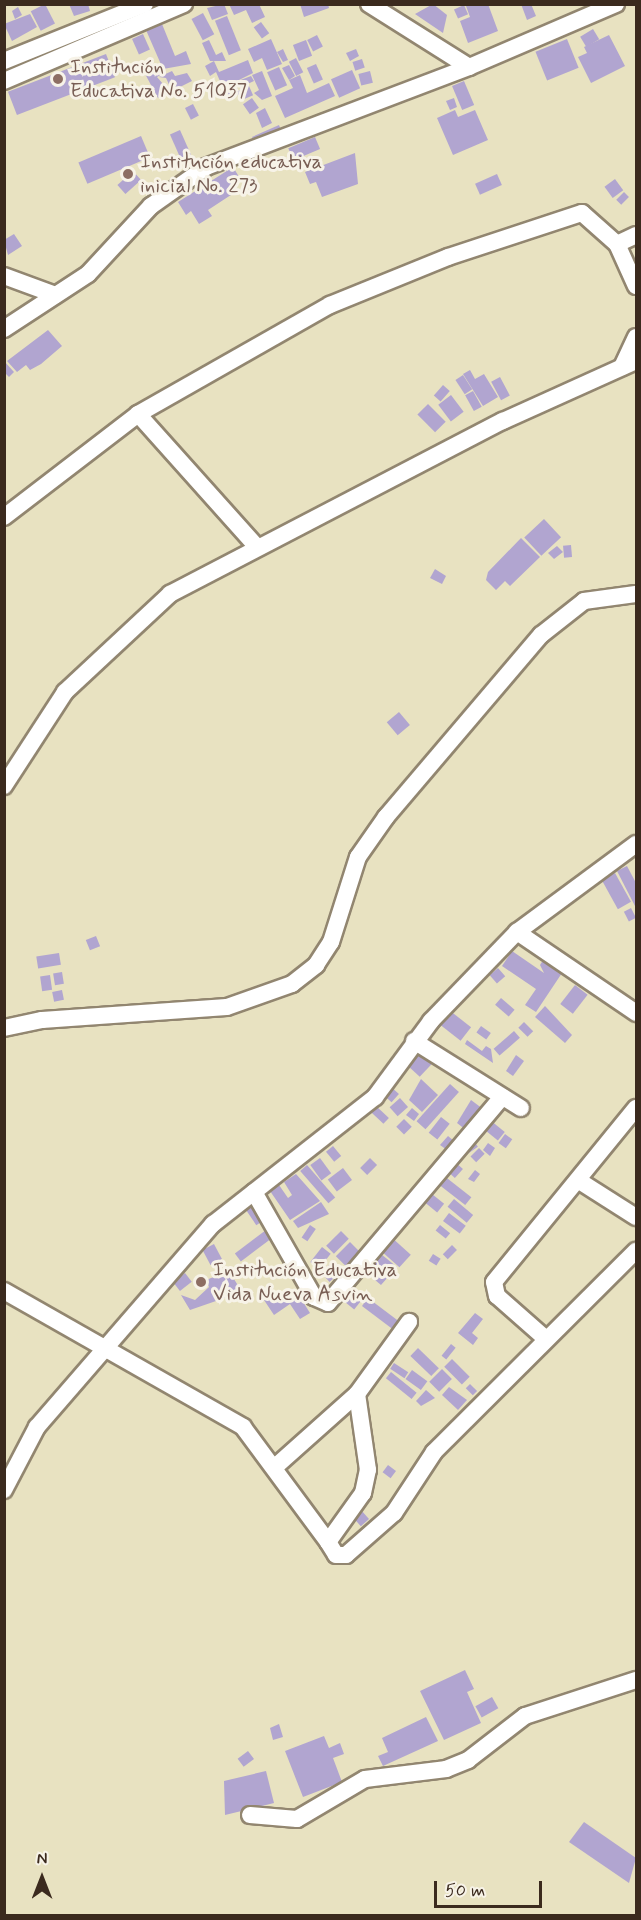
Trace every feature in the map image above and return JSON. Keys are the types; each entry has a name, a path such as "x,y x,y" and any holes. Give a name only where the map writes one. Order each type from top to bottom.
{"street":[{"path":"4,61 145,4"},
{"path":"4,81 184,4"},
{"path":"369,4 469,67"},
{"path":"4,329 88,274 151,206 206,167 469,67 616,4"},
{"path":"4,517 138,414 330,305 566,215 582,213 596,221 617,244 636,286"},
{"path":"617,244 636,235"},
{"path":"4,276 56,295"},
{"path":"4,786 65,692 170,594 256,546 629,364 636,337"},
{"path":"138,414 256,546"},
{"path":"4,1028 42,1020 227,1007 292,984 316,965 331,942 358,857 386,817 541,635 584,601 636,594"},
{"path":"4,1490 37,1427 213,1224 375,1096 414,1041 517,932 636,844"},
{"path":"517,932 636,1014"},
{"path":"414,1041 521,1108"},
{"path":"254,1192 314,1297 327,1304 501,1096"},
{"path":"546,1339 497,1296 494,1282 581,1182 636,1108"},
{"path":"581,1182 636,1217"},
{"path":"4,1291 243,1427 275,1467 336,1555 346,1555 394,1513 434,1452 636,1251"},
{"path":"275,1467 357,1394 409,1322"},
{"path":"328,1542 363,1493 368,1470 357,1394"},
{"path":"250,1815 297,1819 365,1779 446,1770 468,1760 525,1716 636,1680"}],"building":[{"path":"45,4 55,24 41,31 31,11"},
{"path":"69,4 88,4 90,11 74,16"},
{"path":"224,4 228,14 212,20 207,8"},
{"path":"229,4 259,4 265,17 252,23 246,10 234,15"},
{"path":"300,4 328,4 329,8 304,17"},
{"path":"433,4 447,15 443,33 415,14"},
{"path":"488,4 498,31 468,43 460,21 470,17 466,6"},
{"path":"521,4 531,4 536,16 527,20"},
{"path":"464,5 468,14 458,19 454,9"},
{"path":"18,7 22,15 15,19 12,11"},
{"path":"203,13 214,34 203,40 192,19"},
{"path":"30,14 37,27 12,41 4,24"},
{"path":"227,16 241,50 229,55 215,21"},
{"path":"261,22 269,33 262,39 254,27"},
{"path":"162,24 175,56 186,51 191,64 163,69 146,30"},
{"path":"593,29 599,39 586,47 580,37"},
{"path":"143,34 150,50 139,54 132,39"},
{"path":"317,35 323,47 313,52 307,40"},
{"path":"609,35 625,66 591,83 578,57 587,53 584,47"},
{"path":"271,39 282,64 267,70 262,58 254,62 248,49"},
{"path":"567,39 579,68 547,80 535,52"},
{"path":"209,40 216,55 222,52 226,61 210,61 202,43"},
{"path":"306,40 312,56 299,61 293,45"},
{"path":"283,49 288,60 283,62 277,52"},
{"path":"356,49 359,56 350,61 346,53"},
{"path":"106,54 115,77 17,115 8,92"},
{"path":"296,58 303,72 296,76 289,62"},
{"path":"362,59 365,68 355,71 352,62"},
{"path":"248,60 253,73 223,88 216,72 210,76 205,66 214,61 219,72"},
{"path":"316,64 323,80 314,84 307,68"},
{"path":"289,65 295,76 289,80 282,68"},
{"path":"158,66 162,74 157,77 170,92 158,98 144,72"},
{"path":"279,67 287,85 275,91 267,72"},
{"path":"352,70 360,88 339,98 331,79"},
{"path":"172,71 175,76 187,73 192,81 172,91 166,78 159,77"},
{"path":"262,71 272,96 262,100 254,93 259,90 252,75"},
{"path":"370,71 373,83 361,86 358,74"},
{"path":"300,75 307,93 329,83 335,96 285,118 275,96 293,88 289,80"},
{"path":"251,76 254,81 241,87 238,81"},
{"path":"464,81 474,105 462,110 452,86"},
{"path":"235,84 240,94 228,100 223,90"},
{"path":"249,86 253,95 243,100 239,90"},
{"path":"252,98 259,108 250,114 243,104"},
{"path":"454,98 457,107 450,110 446,101"},
{"path":"193,104 199,116 191,120 185,108"},
{"path":"265,108 272,123 262,128 256,113"},
{"path":"455,110 458,117 475,110 488,140 453,155 437,118"},
{"path":"279,125 281,130 255,143 252,137"},
{"path":"180,130 191,155 181,159 170,134"},
{"path":"141,136 150,157 87,184 78,163"},
{"path":"315,137 320,149 293,160 288,148"},
{"path":"355,153 358,184 322,197 316,182 310,184 305,172"},
{"path":"233,167 241,180 233,185 237,191 208,210 212,216 199,224 191,211 186,215 178,202"},
{"path":"133,171 141,180 125,194 117,185"},
{"path":"497,174 502,185 480,195 475,184"},
{"path":"615,179 623,190 613,198 604,187"},
{"path":"624,192 629,197 621,205 616,200"},
{"path":"14,234 22,246 8,255 4,240"},
{"path":"48,330 62,346 41,364 30,370 26,365 17,372 7,361"},
{"path":"4,361 14,372 9,377 4,372"},
{"path":"470,370 475,379 484,374 498,397 483,406 463,374"},
{"path":"463,375 472,389 465,394 455,380"},
{"path":"500,377 510,396 501,400 491,382"},
{"path":"443,385 450,391 441,401 434,396"},
{"path":"473,391 482,407 474,411 465,395"},
{"path":"451,395 464,412 451,421 438,405"},
{"path":"428,404 446,422 435,432 417,415"},
{"path":"544,519 561,537 541,556 524,537"},
{"path":"521,538 540,557 510,586 505,581 496,590 486,580 488,572"},
{"path":"571,545 572,557 564,558 563,546"},
{"path":"557,546 563,552 554,559 548,553"},
{"path":"435,569 446,576 442,584 430,578"},
{"path":"399,712 410,725 398,735 387,722"},
{"path":"627,866 636,883 636,908 617,871"},
{"path":"615,873 631,902 618,909 602,880"},
{"path":"631,908 636,918 629,921 624,912"},
{"path":"96,936 100,946 90,950 86,940"},
{"path":"512,951 544,973 540,965 545,957 564,970 536,1012 525,1005 536,989 502,966"},
{"path":"59,953 61,965 38,968 36,957"},
{"path":"498,968 505,976 497,984 490,975"},
{"path":"62,972 64,984 55,985 53,973"},
{"path":"50,975 52,990 42,991 40,976"},
{"path":"575,985 588,995 573,1014 560,1004"},
{"path":"62,990 64,1000 54,1002 52,992"},
{"path":"501,998 515,1010 509,1017 495,1005"},
{"path":"545,1006 572,1035 565,1043 535,1017"},
{"path":"449,1010 471,1027 461,1041 439,1023"},
{"path":"524,1022 533,1031 528,1037 518,1028"},
{"path":"481,1026 491,1033 486,1039 476,1033"},
{"path":"514,1031 520,1038 500,1056 494,1049"},
{"path":"467,1040 482,1051 486,1046 491,1049 493,1063 465,1044"},
{"path":"421,1052 433,1063 420,1077 408,1066"},
{"path":"516,1055 524,1061 513,1076 506,1071"},
{"path":"421,1079 438,1095 422,1112 409,1100"},
{"path":"450,1084 459,1092 425,1129 417,1121"},
{"path":"390,1086 399,1094 392,1102 383,1094"},
{"path":"400,1098 408,1107 398,1116 390,1107"},
{"path":"471,1100 483,1109 466,1130 457,1123"},
{"path":"375,1105 389,1118 383,1124 370,1111"},
{"path":"412,1108 419,1114 414,1121 406,1115"},
{"path":"441,1117 450,1124 437,1140 429,1133"},
{"path":"404,1119 412,1127 404,1135 396,1127"},
{"path":"490,1120 505,1132 498,1141 483,1129"},
{"path":"505,1134 512,1139 506,1148 499,1143"},
{"path":"448,1136 454,1141 447,1150 440,1145"},
{"path":"474,1141 478,1147 465,1155 462,1149"},
{"path":"488,1143 495,1148 490,1156 483,1150"},
{"path":"333,1146 341,1156 334,1162 326,1152"},
{"path":"479,1148 485,1154 476,1162 471,1156"},
{"path":"320,1158 331,1173 321,1180 310,1165"},
{"path":"370,1158 377,1165 367,1175 360,1168"},
{"path":"454,1161 463,1169 455,1178 446,1170"},
{"path":"307,1165 335,1197 328,1203 300,1171"},
{"path":"343,1168 352,1180 337,1191 328,1179"},
{"path":"475,1170 480,1174 474,1182 468,1179"},
{"path":"296,1174 320,1201 290,1220 270,1191 279,1185 288,1198 292,1195 284,1182"},
{"path":"443,1175 471,1197 465,1205 437,1183"},
{"path":"427,1190 444,1204 437,1212 420,1199"},
{"path":"454,1199 473,1215 467,1223 448,1207"},
{"path":"321,1202 329,1214 298,1228 293,1221"},
{"path":"257,1203 267,1218 256,1225 246,1210"},
{"path":"449,1213 466,1226 460,1234 443,1221"},
{"path":"310,1225 316,1229 307,1241 302,1237"},
{"path":"440,1225 450,1233 446,1239 436,1230"},
{"path":"266,1230 272,1238 241,1261 235,1253"},
{"path":"341,1231 349,1239 334,1254 326,1246"},
{"path":"390,1236 411,1255 399,1267 379,1249"},
{"path":"350,1242 360,1252 346,1266 336,1256"},
{"path":"214,1244 222,1259 211,1265 203,1250"},
{"path":"452,1245 457,1250 448,1259 443,1254"},
{"path":"322,1247 331,1254 319,1269 310,1262"},
{"path":"376,1250 397,1267 381,1285 361,1268 365,1264 372,1270 366,1262"},
{"path":"433,1254 441,1259 436,1266 429,1261"},
{"path":"329,1265 338,1275 330,1282 321,1272"},
{"path":"229,1271 242,1292 190,1310 181,1295 195,1300 209,1287 206,1280"},
{"path":"185,1273 192,1282 180,1291 173,1282"},
{"path":"344,1287 361,1301 354,1309 337,1296"},
{"path":"295,1289 310,1313 300,1319 290,1304 274,1315 264,1300 279,1290 284,1296"},
{"path":"368,1298 399,1321 393,1329 362,1306"},
{"path":"475,1313 483,1319 472,1333 478,1338 473,1345 458,1333"},
{"path":"451,1344 456,1348 446,1359 442,1356"},
{"path":"418,1348 439,1368 431,1376 410,1356"},
{"path":"452,1359 470,1377 462,1384 444,1367"},
{"path":"394,1363 408,1372 404,1378 390,1369"},
{"path":"442,1369 452,1379 439,1392 429,1382"},
{"path":"412,1370 427,1381 421,1390 406,1379"},
{"path":"391,1372 417,1393 412,1399 386,1378"},
{"path":"470,1384 477,1391 473,1395 466,1388"},
{"path":"449,1387 467,1400 458,1410 442,1395"},
{"path":"426,1390 435,1398 421,1406 416,1401"},
{"path":"388,1465 396,1471 391,1478 383,1472"},
{"path":"361,1510 369,1519 361,1526 353,1517"},
{"path":"465,1670 474,1689 467,1692 481,1723 444,1740 420,1691"},
{"path":"492,1697 498,1708 482,1718 475,1706"},
{"path":"426,1717 438,1741 383,1766 378,1756 388,1752 382,1738"},
{"path":"279,1724 283,1737 273,1740 270,1728"},
{"path":"324,1736 329,1748 340,1743 344,1754 333,1758 342,1782 303,1797 285,1751"},
{"path":"248,1751 254,1759 244,1767 238,1759"},
{"path":"266,1771 274,1803 225,1815 224,1781"},
{"path":"584,1822 636,1858 629,1883 569,1842"}],"place":[{"name":"Institución Educativa No. 51037","path":"58,79"},
{"name":"Institución educativa inicial No. 273","path":"128,174"},
{"name":"Institución Educativa Vida Nueva Asvin","path":"201,1282"}]}
